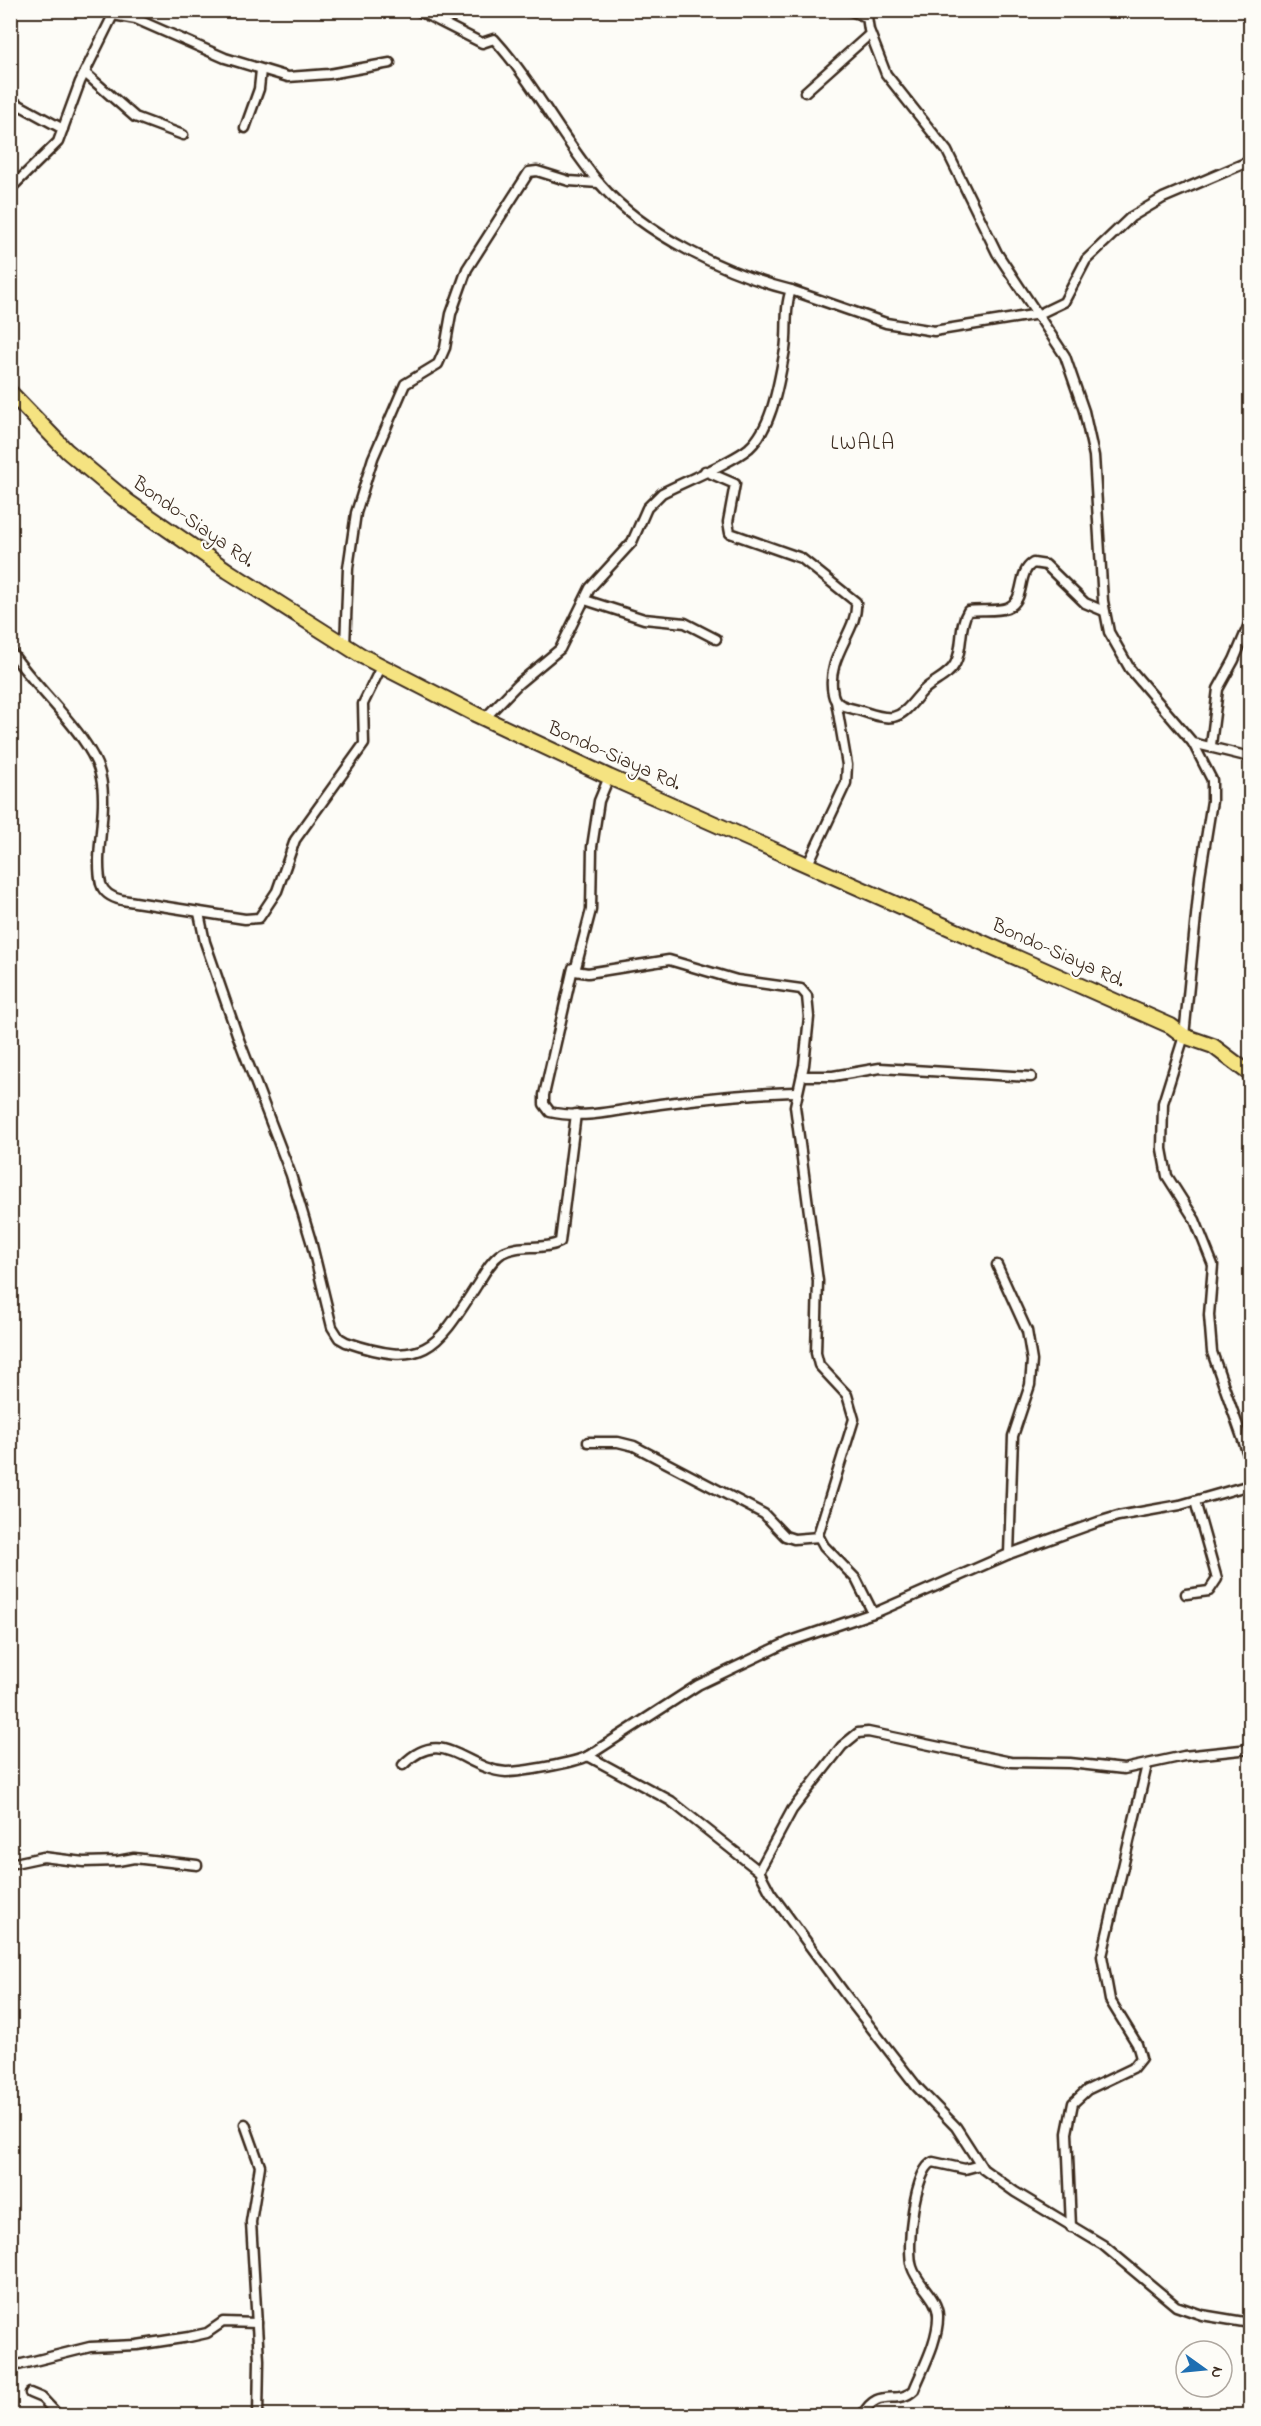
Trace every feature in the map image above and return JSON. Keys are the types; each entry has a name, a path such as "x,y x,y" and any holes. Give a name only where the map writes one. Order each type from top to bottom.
{"highway":[{"name":"Bondo-Siaya Rd.","path":"10,392 67,452 127,501 228,572 345,646 485,718 609,777 1171,1026 1184,1036 1213,1046 1251,1074"}],"street":[{"path":"417,10 482,43 494,39 518,65 599,183 645,221 714,265 886,322 934,331 1039,314 1059,306 1068,298 1086,260 1131,217 1163,198 1251,161"},
{"path":"849,10 866,14 870,34 886,74 947,150 997,253 1065,356 1091,439 1104,611 1109,632 1120,656 1193,743 1209,771 1213,788 1200,876 1184,1036 1163,1103 1162,1137 1164,1167 1173,1189 1195,1220 1213,1265 1209,1315 1212,1352 1251,1460"},
{"path":"10,189 51,150 63,129 85,73 114,13 142,21 209,52 261,70 298,78 390,63"},
{"path":"805,92 870,34"},
{"path":"245,128 259,89 261,70"},
{"path":"85,73 135,117 183,135"},
{"path":"10,100 63,129"},
{"path":"345,646 351,538 364,484 405,384 434,369 442,358 451,314 467,269 529,172 537,171 569,181 599,183"},
{"path":"485,718 518,684 557,652 596,581 632,542 651,502 662,493 749,448 764,428 785,347 791,290"},
{"path":"705,471 735,483 728,522 730,533 801,558 856,602 855,614 837,652 832,686 847,765 846,783 808,864"},
{"path":"836,701 845,706 885,717 902,713 924,690 955,664 963,620 968,611 1010,607 1017,599 1026,570 1033,563 1046,565 1085,603 1104,611"},
{"path":"585,600 644,619 685,623 716,639"},
{"path":"1211,745 1218,689 1251,622"},
{"path":"10,650 96,763 102,789 100,868 101,885 105,891 113,898 200,914 253,920 265,912 277,891 295,840 364,744 363,704 382,666"},
{"path":"1193,743 1211,745 1251,757"},
{"path":"609,777 599,801 592,847 591,910 573,968 544,1104 550,1112 576,1114 736,1094 797,1092"},
{"path":"200,914 205,942 238,1037 291,1175 311,1241 332,1328 339,1338 346,1342 398,1356 423,1351 449,1329 485,1272 503,1252 560,1242 576,1114"},
{"path":"573,968 579,973 588,973 658,960 676,961 737,980 801,989 807,996 809,1017 795,1118 818,1281 817,1360 847,1395 854,1419 819,1537"},
{"path":"802,1076 833,1076 880,1068 1031,1077"},
{"path":"997,1264 1027,1331 1032,1361 1030,1385 1013,1436 1009,1554"},
{"path":"588,1442 618,1442 634,1446 764,1514 785,1536 794,1539 819,1537"},
{"path":"403,1765 413,1755 430,1748 448,1750 482,1765 506,1772 570,1762 588,1756 698,1684 788,1642 873,1613 1009,1554 1118,1516 1195,1501 1251,1485"},
{"path":"1186,1594 1209,1591 1216,1579 1195,1501"},
{"path":"819,1537 856,1579 873,1613"},
{"path":"759,1871 792,1810 842,1746 858,1732 868,1732 1011,1762 1070,1763 1124,1769 1184,1756 1251,1749"},
{"path":"588,1756 671,1801 759,1871 770,1892 917,2087 956,2127 980,2165 1001,2183 1117,2255 1185,2311 1251,2323"},
{"path":"1071,2227 1067,2133 1072,2103 1087,2090 1133,2068 1141,2058 1137,2044 1110,2000 1102,1956 1147,1765"},
{"path":"10,1864 43,1857 84,1862 134,1858 196,1865"},
{"path":"245,2124 260,2166 251,2222 260,2387 258,2415"},
{"path":"862,2415 873,2400 906,2396 914,2390 935,2334 938,2313 935,2303 915,2275 909,2252 921,2174 926,2166 933,2162 965,2169 980,2165"},
{"path":"10,2367 90,2347 137,2345 189,2337 207,2333 223,2322 257,2323"},
{"path":"30,2393 42,2398 59,2415"}],"district":[{"name":"LWALA","path":"863,444"}]}
